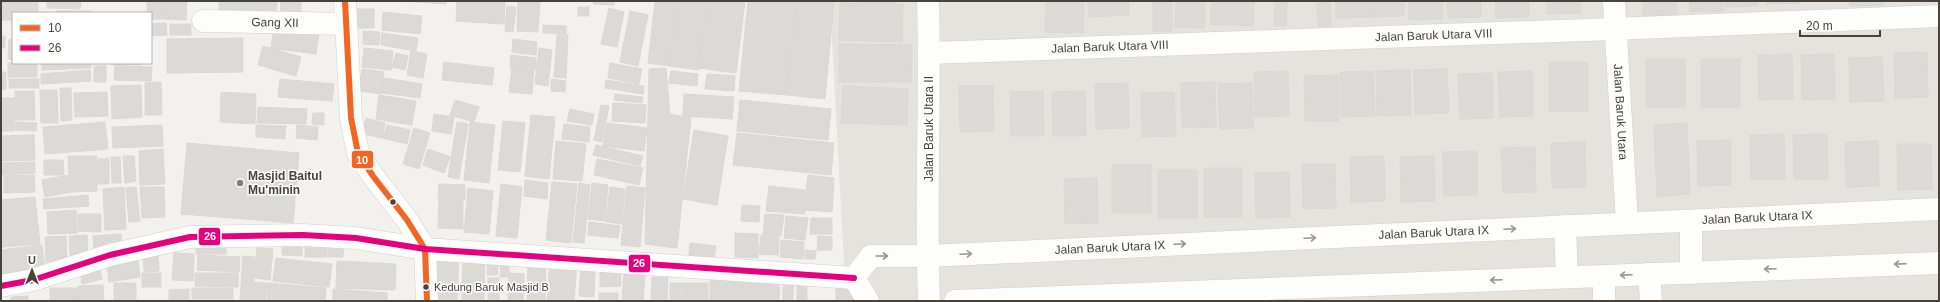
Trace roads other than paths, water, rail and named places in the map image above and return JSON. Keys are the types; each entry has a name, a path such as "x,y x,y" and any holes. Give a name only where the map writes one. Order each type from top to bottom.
{"street":[{"path":"345,1 352,118 358,153 373,176 407,220 425,250 427,301"},
{"name":"Jalan Baruk Utara II","path":"928,1 929,301"},
{"name":"Jalan Baruk Utara","path":"1614,1 1614,29 1627,223"},
{"name":"Jalan Baruk Utara VIII","path":"929,53 1939,16"},
{"name":"Gang XII","path":"203,21 346,24"},
{"name":"Jalan Baruk Utara IX","path":"854,278 871,256 928,256 1939,209"},
{"path":"1691,221 1691,272"},
{"path":"1566,226 1567,277"},
{"path":"1,286 33,280 110,255 190,237 310,235 356,238 425,250 854,278 868,301"},
{"path":"955,301 1939,263"},
{"path":"1649,274 1650,301"},
{"path":"1604,276 1604,301"}],"place":[{"name":"Masjid Baitul Mu'minin","path":"240,183"},
{"name":"Kedung Baruk Masjid B","path":"426,287"}]}
